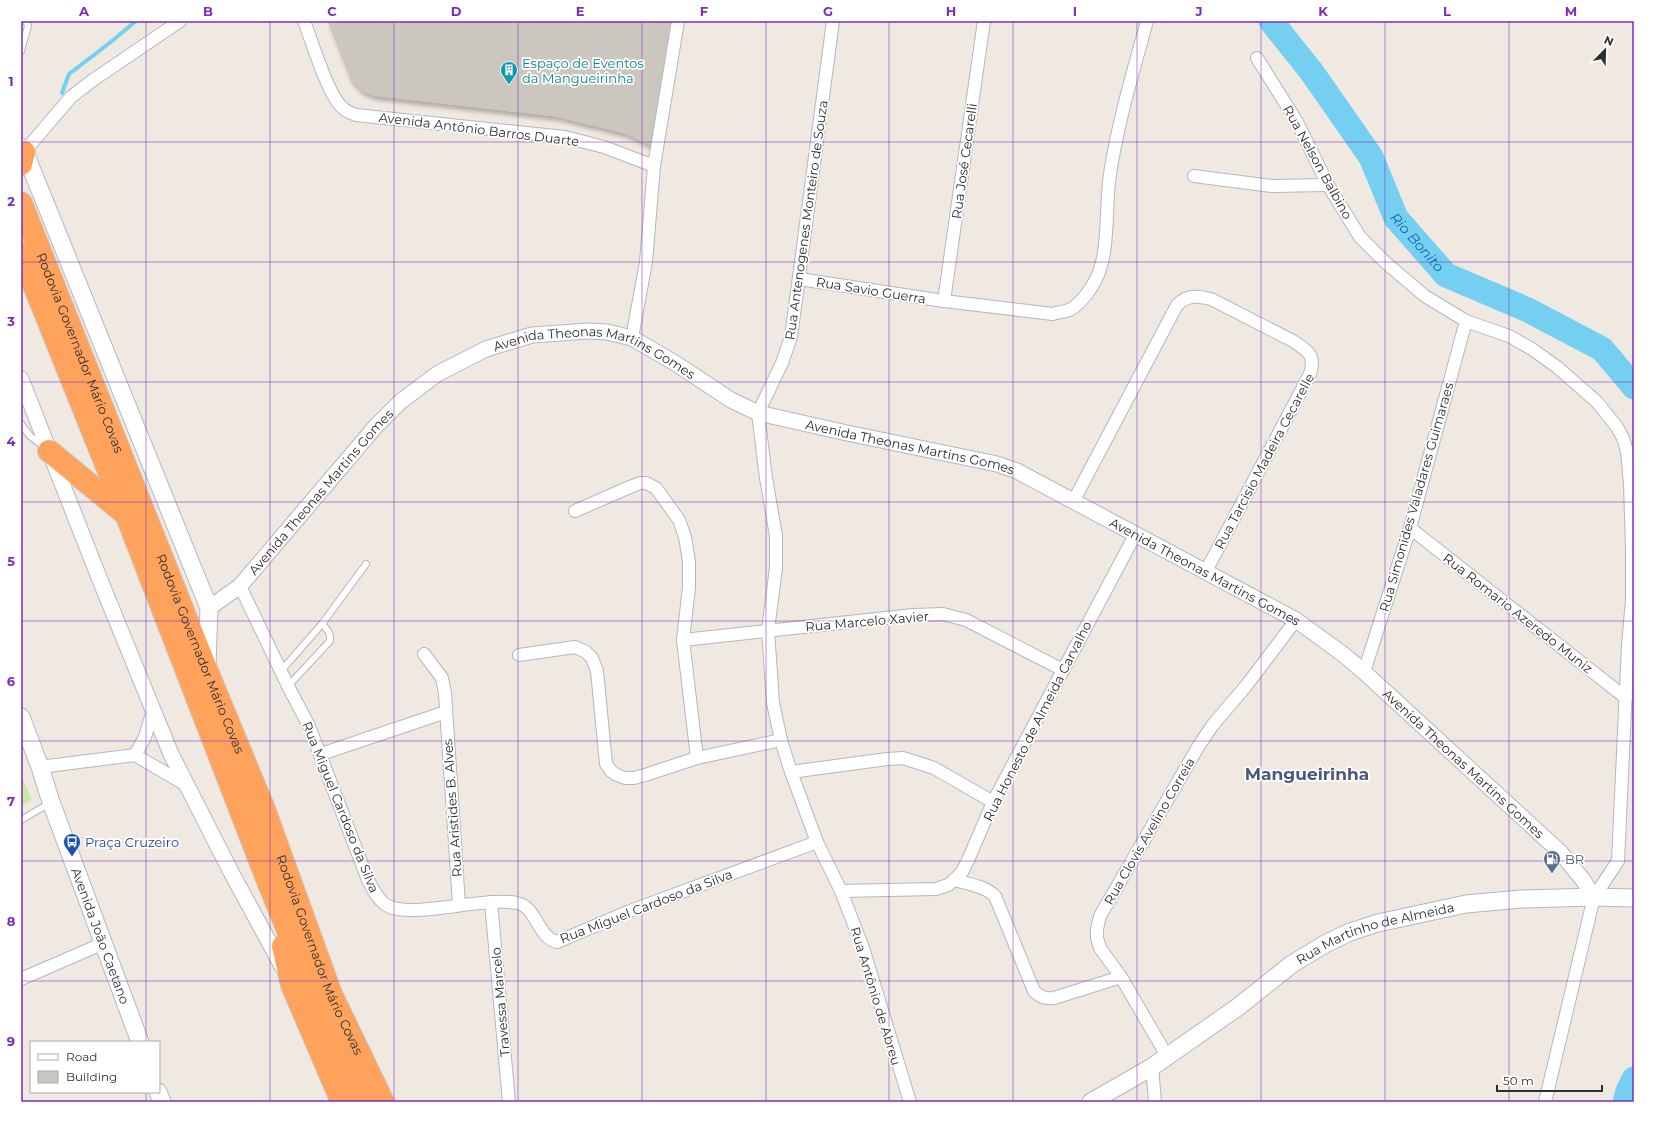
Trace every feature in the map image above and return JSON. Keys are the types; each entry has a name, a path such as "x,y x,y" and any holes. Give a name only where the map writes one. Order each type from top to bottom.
{"highway":[{"name":"Rodovia Governador Mário Covas","path":"21,203 207,671 264,809 331,994 383,1102"},
{"name":"Rodovia Governador Mário Covas","path":"22,258 126,514 269,884 316,999 365,1102"},
{"path":"49,451 126,514"},
{"path":"269,884 292,985 342,1102"},
{"path":"331,994 398,1102"}],"main road":[{"path":"22,153 209,608 207,671"},
{"name":"Avenida João Caetano","path":"21,717 140,1041"},
{"name":"Rua Martinho de Almeida","path":"1091,1102 1152,1068 1238,1007 1292,964 1325,944 1350,932 1378,923 1466,904 1521,899 1594,897 1634,898"}],"street":[{"path":"22,153 71,97 117,63 180,21"},
{"name":"Avenida Antônio Barros Duarte","path":"304,21 334,96 342,108 356,115 565,137 604,147 654,166"},
{"path":"632,338 646,262 654,166 678,21"},
{"name":"Rua Antenogenes Monteiro de Souza","path":"758,413 787,350 799,279 834,21"},
{"name":"Rua José Cecarelli","path":"944,301 984,21"},
{"name":"Rua Savio Guerra","path":"799,279 944,301 1053,314 1070,310 1083,298 1096,279 1102,260 1105,242 1110,175 1119,126 1147,21"},
{"name":"Rua Nelson Balbino","path":"1257,58 1297,122 1328,185 1360,237 1386,263 1426,296 1466,321 1509,336 1532,349 1557,367 1597,402 1623,438 1627,451 1629,478 1632,549 1632,600 1618,861 1594,897"},
{"path":"1194,176 1272,186 1328,185"},
{"name":"Rua Tarcisio Madeira Cecarelle","path":"1074,500 1178,304 1183,299 1199,296 1211,300 1293,341 1309,353 1312,358 1313,365 1310,374 1205,572"},
{"name":"Rua Simonides Valadares Guimaraes","path":"1364,672 1410,528 1466,321"},
{"name":"Avenida Theonas Martins Gomes","path":"209,608 240,586 376,426 400,402 437,374 486,348 532,335 588,331 607,332 632,338 675,363 731,400 758,413 997,464 1017,470 1074,500 1135,535 1296,620 1339,651 1364,672 1560,852 1583,880 1594,897"},
{"path":"21,380 171,754 231,872 292,985"},
{"name":"Rua Antônio de Abreu","path":"758,413 766,478 776,536 776,568 768,630 773,703 780,740 817,842 841,891 863,948 910,1102"},
{"path":"575,511 640,483 646,483 656,488 679,520 686,537 689,561 689,587 683,640 696,758"},
{"name":"Rua Romario Azeredo Muniz","path":"1410,528 1626,698"},
{"name":"Rua Honesto de Almeida Carvalho","path":"841,891 936,889 948,885 962,872 993,802 1135,535"},
{"name":"Rua Miguel Cardoso da Silva","path":"240,586 309,726 368,880 381,901 387,906 406,910 491,902 517,903 523,905 529,911 550,941 557,942 630,911 817,842"},
{"name":"Rua Marcelo Xavier","path":"683,640 913,615 943,614 966,620 1063,670"},
{"name":"Rua Clovis Avelino Correia","path":"1168,1056 1121,978 1100,948 1097,938 1097,929 1100,916 1198,747 1212,726 1246,686 1296,620"},
{"path":"519,655 575,647 586,652 592,658 597,671 606,764 611,771 625,778 646,775 696,758 780,740"},
{"name":"Rua Aristides B. Alves","path":"424,654 442,678 445,693 459,905"},
{"path":"135,755 145,737 153,710"},
{"path":"321,754 446,712"},
{"path":"40,767 135,755 188,786"},
{"path":"791,772 903,758 934,768 993,802"},
{"path":"954,880 984,888 991,891 995,896 1034,991 1039,996 1054,998 1121,978"},
{"path":"1545,1102 1594,897"},
{"name":"Travessa Marcelo","path":"491,902 509,1102"},
{"path":"21,979 104,943"},
{"path":"1152,1068 1155,1102"}],"lane":[{"path":"21,51 28,26 26,21"},
{"path":"21,424 30,436 49,451"},
{"path":"281,671 322,624 366,564"},
{"path":"288,686 330,641 331,636 329,631 322,624"},
{"path":"21,820 51,802"}],"green space":[{"path":"21,774 32,800 21,805"}],"building":[{"name":"Espaço de Eventos da Mangueirinha","path":"328,21 672,21 651,145 625,133 556,116 373,95 361,90 351,80"},
{"path":"534,62 588,70 582,103 528,94"}],"waterway":[{"path":"62,93 69,74 136,21"},
{"name":"Rio Bonito","path":"1271,21 1311,71 1371,157 1396,218 1446,275 1528,310 1602,349 1634,387"},
{"path":"1625,1102 1628,1091 1634,1079"}],"place":[{"name":"Espaço de Eventos da Mangueirinha","path":"509,85"},
{"name":"Praça Cruzeiro","path":"72,857"},
{"name":"BR","path":"1552,874"}],"district":[{"name":"Mangueirinha","path":"1307,774"}]}
